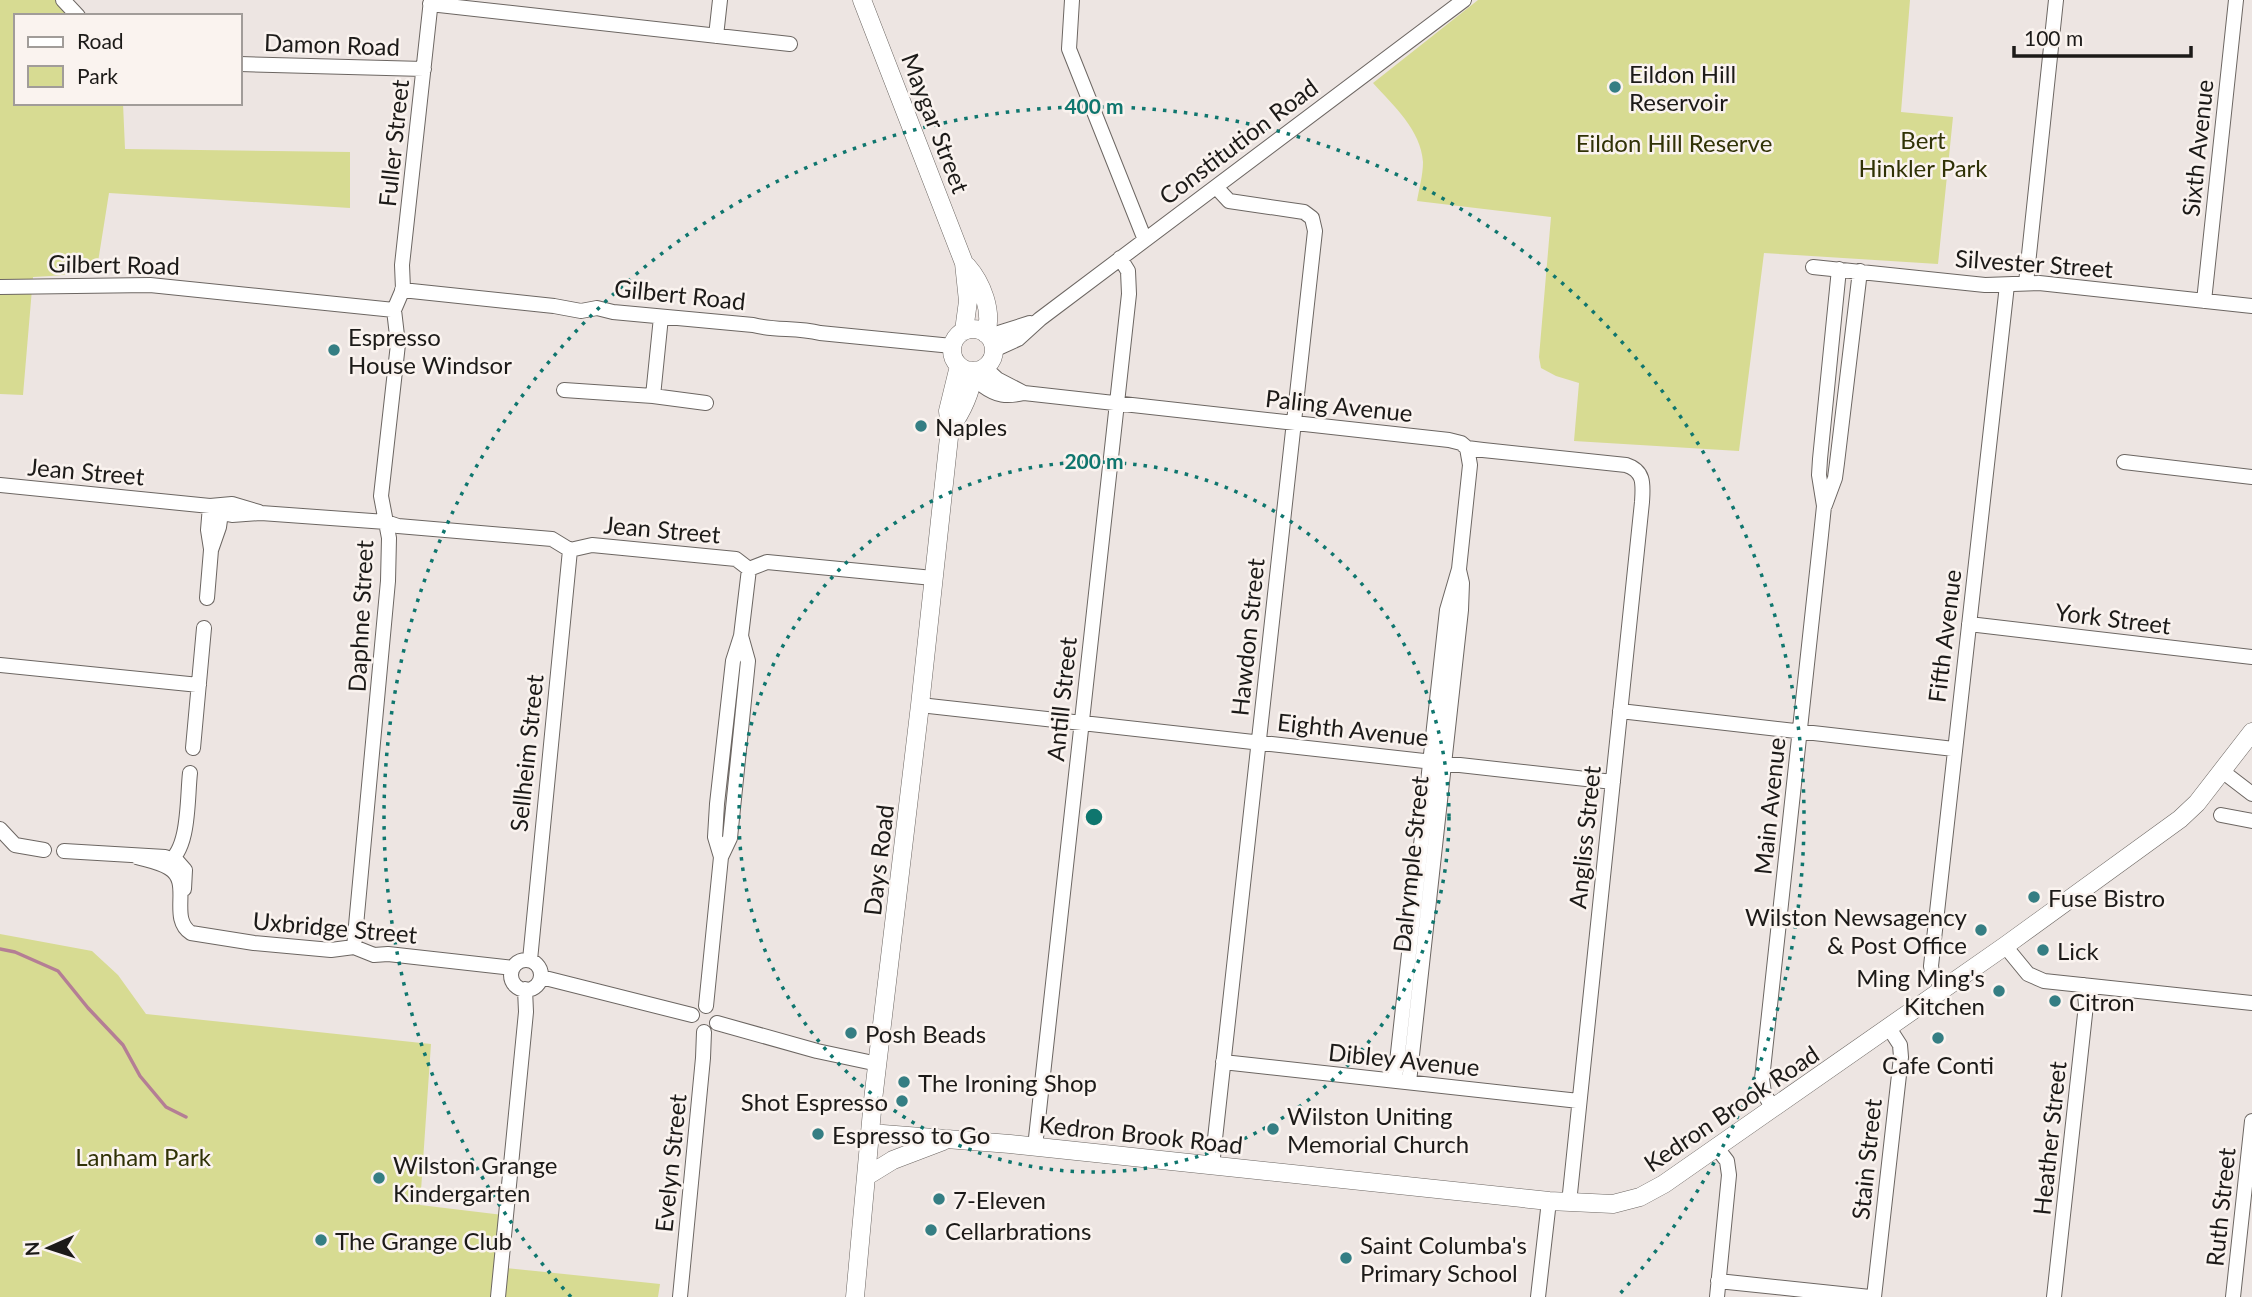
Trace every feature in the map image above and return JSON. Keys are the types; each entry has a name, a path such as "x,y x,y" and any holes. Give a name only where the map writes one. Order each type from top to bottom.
{"main road":[{"name":"Maygar Street","path":"862,0 964,263 968,301 964,331"},
{"name":"Maygar Street","path":"964,263 975,275 988,310 990,340"},
{"path":"975,329 990,340 990,363 974,369 953,357 954,340 964,331 975,329"},
{"name":"Days Road","path":"855,1297 870,1133 950,428 972,385 974,369"},
{"name":"Kedron Brook Road","path":"870,1133 950,1138 1569,1203 1605,1204 1640,1197 1664,1185 1889,1028 2180,819 2197,803 2252,732"},
{"path":"867,1176 892,1160 950,1138"}],"street":[{"path":"63,0 76,14"},
{"path":"716,36 720,0"},
{"path":"1072,0 1069,50 1145,240"},
{"name":"Constitution Road","path":"990,340 1040,319 1464,0"},
{"path":"2026,283 2056,0"},
{"name":"Sixth Avenue","path":"2204,301 2236,0"},
{"path":"430,2 790,44"},
{"name":"Fuller Street","path":"402,290 402,265 430,2"},
{"name":"Damon Road","path":"242,64 424,69"},
{"name":"Hawdon Street","path":"1212,1166 1315,231 1314,222 1300,211 1227,200 1216,187"},
{"name":"Antill Street","path":"1035,1147 1130,285 1128,271 1121,258"},
{"name":"Silvester Street","path":"1813,267 2007,285 2039,283 2252,306"},
{"name":"Main Avenue","path":"1773,1109 1764,1093 1762,1079 1824,506 1819,474 1839,269"},
{"name":"Main Avenue","path":"1824,506 1835,478 1860,271"},
{"name":"Gilbert Road","path":"5,287 150,285 394,310"},
{"name":"Fifth Avenue","path":"1943,989 1931,966 2007,285"},
{"name":"Daphne Street","path":"354,947 387,599 390,555 381,496 398,344 394,310 402,290"},
{"name":"Gilbert Road","path":"402,290 554,306 575,311 597,308 660,317 753,324 769,329 800,328 820,333 952,346"},
{"path":"653,396 660,317"},
{"name":"Paling Avenue","path":"974,369 1024,393 1449,440 1461,443 1467,448 1626,465 1636,469 1642,477"},
{"path":"564,390 653,396 706,403"},
{"name":"Dalrymple Street","path":"1402,1081 1437,762 1461,610 1462,583 1459,569 1470,465 1467,448"},
{"path":"2124,462 2252,477"},
{"name":"Angliss Street","path":"1569,1203 1642,502 1642,477"},
{"name":"Jean Street","path":"0,485 218,508 242,516 261,513 386,522 398,526 552,539 570,550 592,545 736,559 749,569 767,562 933,578"},
{"path":"207,598 218,508"},
{"name":"Sellheim Street","path":"530,960 570,550"},
{"path":"706,1006 721,857 730,838 748,662 741,636 749,569"},
{"name":"York Street","path":"1969,624 2252,657"},
{"path":"193,748 204,628"},
{"path":"0,665 199,685"},
{"name":"Eighth Avenue","path":"920,705 1612,782"},
{"path":"1620,711 1954,750"},
{"path":"2222,771 2252,794"},
{"path":"64,852 155,856 172,863 183,841 190,773"},
{"path":"2221,815 2252,821"},
{"path":"0,829 15,845 44,850"},
{"name":"Uxbridge Street","path":"172,863 185,871 186,880 180,901 181,922 185,929 194,934 331,950 354,947 374,955 388,954 513,968"},
{"path":"2005,946 2022,968 2035,978 2252,1003"},
{"path":"530,960 538,966 541,977 535,986 525,989 513,982 513,968 520,961 530,960"},
{"path":"541,977 692,1016"},
{"name":"Heather Street","path":"2054,1297 2086,1005 2084,985"},
{"path":"498,1297 526,1012 525,989"},
{"path":"692,1016 698,1009 706,1006"},
{"path":"692,1016 694,1027 704,1032 712,1030 717,1023 716,1012 706,1006"},
{"path":"717,1023 817,1051 878,1064"},
{"name":"Stain Street","path":"1872,1297 1901,1058 1900,1045 1889,1028"},
{"name":"Evelyn Street","path":"680,1297 704,1058 704,1032"},
{"name":"Dibley Avenue","path":"1223,1062 1579,1101"},
{"name":"Ruth Street","path":"2233,1297 2252,1121"},
{"path":"1717,1148 1727,1161 1729,1170 1717,1297"},
{"path":"1538,1297 1549,1201"},
{"path":"1718,1281 1872,1297"}],"green space":[{"path":"0,0 55,0 67,14 14,14 14,105 123,105 125,149 350,152 350,208 109,193 98,262 87,263 68,274 33,277 23,395 0,394"},
{"name":"Eildon Hill Reserve","path":"1478,0 1910,0 1901,112 1953,117 1938,264 1764,253 1739,451 1574,441 1579,383 1541,368 1539,357 1551,217 1417,201 1423,162 1417,139 1405,119 1373,83"},
{"name":"Lanham Park","path":"0,934 92,951 118,975 146,1014 431,1044 420,1205 503,1215 497,1267 660,1284 658,1297 0,1297"}],"waterway":[{"path":"0,949 15,952 58,971 123,1045 140,1076 166,1107 186,1117"}],"place":[{"name":"Eildon Hill Reservoir","path":"1615,87"},
{"name":"Espresso House Windsor","path":"334,350"},
{"name":"Naples","path":"921,426"},
{"name":"Fuse Bistro","path":"2034,897"},
{"name":"Wilston Newsagency & Post Office","path":"1981,930"},
{"name":"Lick","path":"2043,950"},
{"name":"Ming Ming's Kitchen","path":"1999,991"},
{"name":"Citron","path":"2055,1001"},
{"name":"Posh Beads","path":"851,1033"},
{"name":"Cafe Conti","path":"1938,1038"},
{"name":"The Ironing Shop","path":"904,1082"},
{"name":"Shot Espresso","path":"902,1101"},
{"name":"Wilston Uniting Memorial Church","path":"1273,1129"},
{"name":"Espresso to Go","path":"818,1134"},
{"name":"Wilston Grange Kindergarten","path":"379,1178"},
{"name":"7-Eleven","path":"939,1199"},
{"name":"Cellarbrations","path":"931,1230"},
{"name":"The Grange Club","path":"321,1240"},
{"name":"Saint Columba's Primary School","path":"1346,1258"}],"park label":[{"name":"Bert Hinkler Park","path":"1923,153"}]}
